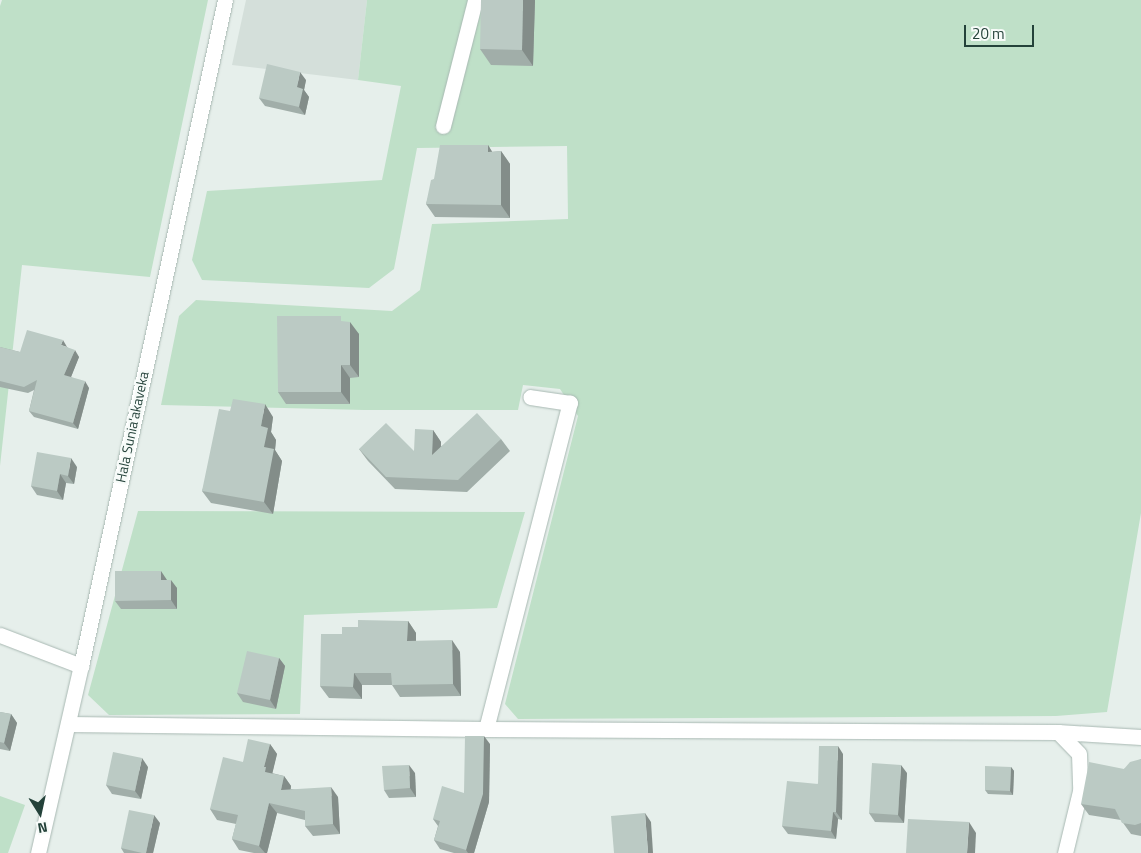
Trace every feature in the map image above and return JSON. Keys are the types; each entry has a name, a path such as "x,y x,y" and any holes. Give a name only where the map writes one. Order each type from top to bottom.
{"street":[{"name":"Hala Sunia'akaveka","path":"38,853 81,666 225,0"},
{"path":"443,126 475,0"},
{"path":"486,729 570,403 530,397"},
{"path":"0,635 81,666"},
{"path":"68,724 486,729 1058,732 1141,738"},
{"path":"1058,732 1079,754 1080,792 1065,853"}],"shaded area":[{"path":"246,0 367,0 358,80 232,65"}],"green space":[{"path":"2,0 208,0 150,277 22,265 0,466 0,6"},
{"path":"367,0 1141,0 1141,513 1107,712 1056,716 518,719 505,704 578,416 560,389 523,385 518,410 364,410 161,405 179,316 196,300 392,311 420,290 432,224 568,219 567,146 417,148 394,269 369,288 202,280 192,260 207,191 382,180 401,86 358,80"},
{"path":"138,511 525,512 497,608 304,615 300,714 109,715 88,695"},
{"path":"0,796 25,805 8,853 0,853"}],"building":[{"path":"481,0 523,0 522,50 480,49"},
{"path":"267,64 300,72 297,87 303,89 299,107 259,98"},
{"path":"440,145 488,145 488,152 501,151 501,205 426,204 431,180 434,179"},
{"path":"277,316 341,316 341,321 350,322 350,365 341,365 341,392 278,392"},
{"path":"27,330 63,340 61,345 75,350 64,375 85,381 73,423 29,411 37,380 24,387 0,381 0,347 20,352"},
{"path":"233,399 265,404 261,426 268,428 264,447 274,449 264,502 202,491 219,409 230,411"},
{"path":"477,413 501,439 458,480 386,477 359,449 386,423 414,451 415,429 433,430 432,455"},
{"path":"37,452 71,458 68,476 60,474 57,491 31,486"},
{"path":"115,571 161,571 161,580 171,580 171,600 115,601"},
{"path":"358,620 408,621 407,641 452,640 453,684 392,685 391,673 354,673 353,687 320,686 321,634 342,634 342,627 358,627"},
{"path":"247,651 279,658 270,700 237,693"},
{"path":"0,712 11,714 4,743 0,742"},
{"path":"465,736 484,736 483,794 466,850 434,840 440,821 433,819 442,786 464,793"},
{"path":"248,739 270,744 264,767 266,767 265,772 284,776 281,790 331,787 333,824 305,826 305,811 269,803 259,846 232,839 238,815 210,809 223,757 243,762"},
{"path":"819,746 838,746 836,812 833,812 831,831 782,826 787,781 818,784"},
{"path":"113,752 142,758 135,791 106,785"},
{"path":"1141,759 1141,823 1135,825 1122,823 1115,809 1081,804 1089,762 1124,769 1130,762"},
{"path":"872,763 901,765 898,815 869,813"},
{"path":"409,765 410,788 384,790 382,766"},
{"path":"985,766 1011,767 1010,791 985,790"},
{"path":"129,810 154,815 146,853 121,848"},
{"path":"645,813 648,853 614,853 611,816"},
{"path":"908,819 969,822 967,853 906,853"}]}
